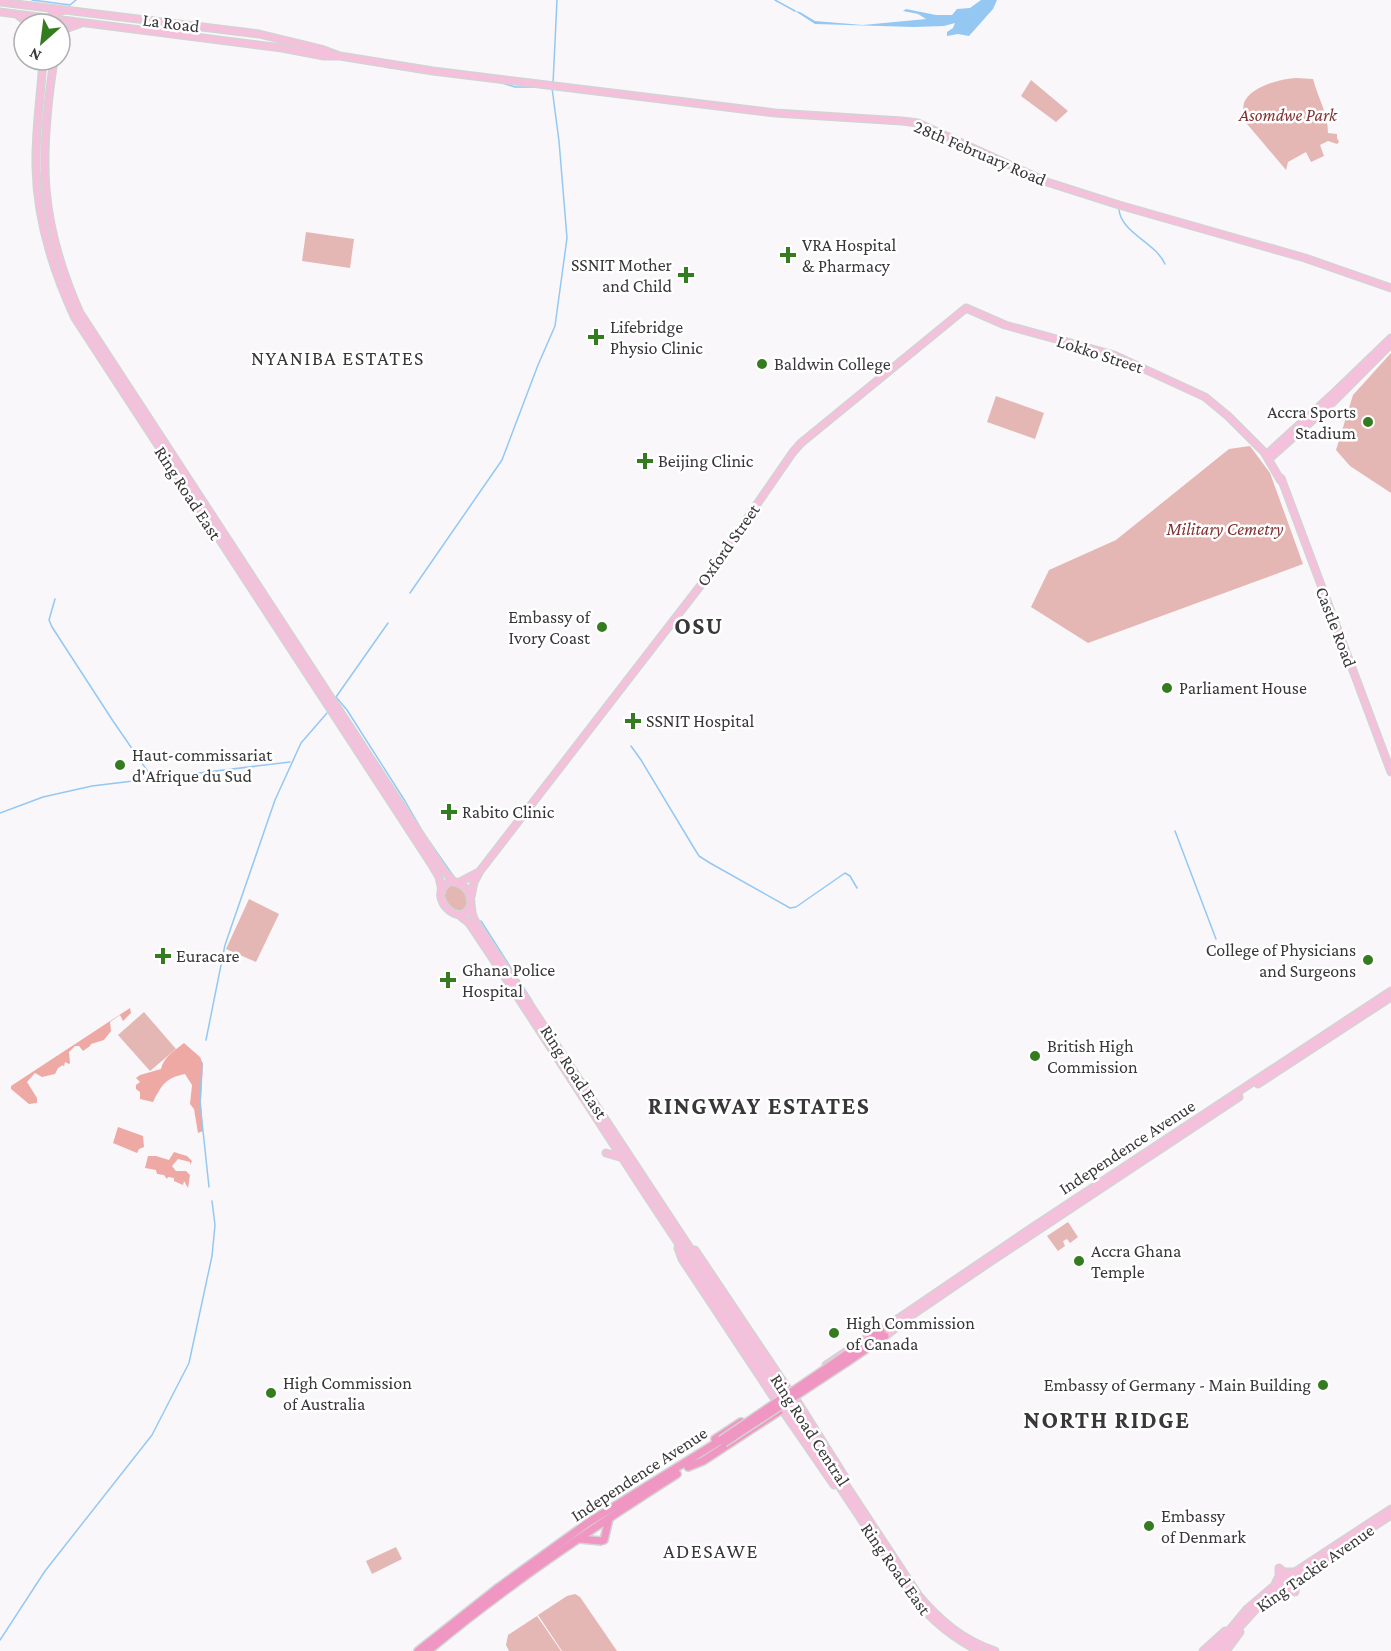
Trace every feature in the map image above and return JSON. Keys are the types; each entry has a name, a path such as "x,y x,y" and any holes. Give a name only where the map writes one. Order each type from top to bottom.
{"highway":[{"name":"Independence Avenue","path":"428,1651 517,1582 611,1516 883,1334"},
{"path":"687,1465 697,1451 774,1398"},
{"path":"687,1465 704,1461 783,1411"},
{"name":"Independence Avenue","path":"418,1651 499,1587 591,1521 687,1465"},
{"path":"580,1539 603,1540 611,1516"}],"main road":[{"name":"La Road","path":"0,2 209,27 283,40 340,56"},
{"path":"58,12 65,10"},
{"path":"159,33 161,22"},
{"name":"La Road","path":"72,23 555,85"},
{"path":"72,27 86,23"},
{"path":"282,48 283,40"},
{"name":"Ring Road East","path":"42,72 36,166 44,226 55,258"},
{"name":"Ring Road East","path":"52,72 45,132 44,165 49,220 62,290 86,337 444,871 456,882"},
{"name":"28th February Road","path":"555,85 775,113 902,120 918,123 1047,182 1305,258 1391,288"},
{"name":"Lokko Street","path":"966,308 1005,325 1119,357 1205,397 1264,446 1269,456"},
{"name":"Oxford Street","path":"471,900 474,882 480,871 704,581 801,443 966,308"},
{"path":"1353,379 1391,338"},
{"path":"1269,456 1391,344"},
{"name":"Lokko Street","path":"1228,416 1269,456"},
{"path":"1264,446 1278,448"},
{"path":"1277,466 1278,448"},
{"name":"Castle Road","path":"1269,456 1277,466 1281,481"},
{"name":"Castle Road","path":"1269,456 1281,481 1391,772"},
{"name":"Ring Road East","path":"297,652 432,865 439,877 442,891"},
{"name":"Oxford Street","path":"456,882 472,877 480,871"},
{"path":"456,882 465,887 471,900 467,912 459,915 444,905 441,898 446,884 456,882"},
{"name":"Ring Road East","path":"471,900 473,916 500,964 640,1178 684,1239 765,1361"},
{"name":"Ring Road East","path":"459,915 469,923 500,964"},
{"name":"Independence Avenue","path":"796,1401 863,1355 883,1334 1027,1231 1391,991"},
{"name":"Independence Avenue","path":"788,1389 856,1343 883,1334 1391,997"},
{"name":"Ring Road East","path":"589,1100 610,1139 640,1178 672,1233 818,1454"},
{"path":"610,1139 606,1153 624,1159"},
{"name":"Ring Road East","path":"672,1233 682,1259 774,1398"},
{"name":"Ring Road East","path":"684,1239 700,1255 788,1389"},
{"name":"Ring Road Central","path":"765,1361 852,1500 919,1596 944,1623 971,1641 995,1651"},
{"path":"781,1389 788,1389 796,1401 794,1407 783,1411 774,1398 781,1389"},
{"name":"Ring Road Central","path":"796,1401 839,1465 852,1500"},
{"name":"Ring Road Central","path":"783,1411 825,1474 852,1500"},
{"name":"Ring Road Central","path":"818,1454 852,1500"},
{"name":"King Tackie Avenue","path":"1212,1651 1293,1572 1391,1509"},
{"name":"King Tackie Avenue","path":"1276,1587 1301,1575 1391,1515"},
{"name":"Ring Road East","path":"890,1557 908,1590 929,1617 946,1632 979,1651"},
{"path":"1293,1572 1284,1572 1279,1568 1276,1587 1288,1588 1295,1592 1296,1583 1301,1575"},
{"path":"1203,1651 1244,1618"},
{"path":"1226,1651 1242,1629 1244,1618"},
{"name":"King Tackie Avenue","path":"1218,1651 1244,1618"}],"green space":[{"name":"Asomdwe Park","path":"1296,78 1313,79 1325,112 1328,133 1337,134 1339,142 1337,144 1328,141 1320,145 1324,156 1311,162 1306,152 1288,162 1286,170 1242,118 1244,103 1253,92 1275,82"},
{"path":"1031,80 1068,111 1056,122 1021,96"},
{"path":"306,232 354,239 350,268 302,261"},
{"name":"Accra Sports Stadium","path":"1391,353 1391,493 1350,466 1336,450 1353,395"},
{"path":"996,396 1044,413 1035,439 987,422"},
{"name":"Military Cemetry","path":"1250,446 1270,473 1303,564 1088,643 1031,607 1049,570 1116,540 1229,449"},
{"path":"451,885 463,890 467,897 465,910 460,913 450,908 445,900 444,892"},
{"path":"249,899 279,914 256,962 226,949"},
{"path":"144,1012 176,1049 150,1071 118,1035"},
{"path":"1068,1222 1078,1237 1070,1243 1067,1239 1063,1241 1065,1246 1058,1251 1047,1236"},
{"path":"396,1547 402,1559 372,1574 366,1561"},
{"path":"575,1594 580,1597 617,1651 562,1651 538,1615 567,1596"},
{"path":"537,1616 561,1651 509,1651 506,1645 508,1635"}],"shaded area":[{"path":"130,1008 131,1013 123,1021 120,1015 110,1022 111,1031 104,1040 91,1044 83,1051 79,1046 75,1046 69,1052 70,1063 65,1062 64,1067 63,1065 58,1068 55,1074 42,1077 35,1073 27,1082 37,1098 37,1103 29,1104 11,1089 11,1086"},
{"path":"184,1043 200,1057 203,1064 201,1102 203,1131 198,1133 194,1109 190,1104 192,1085 185,1074 165,1083 153,1102 140,1099 140,1092 136,1089 136,1085 140,1082 136,1078 161,1069 173,1051"},
{"path":"118,1127 143,1136 144,1147 137,1153 113,1143"},
{"path":"174,1152 187,1156 192,1161 190,1165 190,1162 178,1159 172,1166 176,1171 186,1171 190,1175 188,1188 184,1181 183,1185 174,1181 174,1178 168,1177 167,1179 164,1175 157,1174 156,1170 145,1168 148,1156 169,1160"}],"water":[{"path":"981,0 997,0 993,9 969,36 958,34 947,36 947,32 953,28 955,23 944,26 914,27 815,24 795,11 815,21 863,25 926,19 918,14 903,11 906,9 936,15 952,15 957,9 970,8"}],"waterway":[{"path":"32,0 70,5 76,0"},
{"path":"553,84 557,0"},
{"path":"775,0 795,11"},
{"path":"385,67 408,70"},
{"path":"499,82 515,87 541,87"},
{"path":"410,593 502,460 555,326 567,238 552,88"},
{"path":"1119,209 1125,224 1154,250 1165,264"},
{"path":"55,599 49,620 52,627 153,779"},
{"path":"388,623 336,697 347,710 424,834 454,877"},
{"path":"206,1040 225,945 275,800 301,743 327,713"},
{"path":"631,746 699,856 710,863 790,908 796,907 845,873 850,876 857,888"},
{"path":"0,813 43,797 92,786 290,762"},
{"path":"1175,831 1216,939"},
{"path":"481,921 532,1001"},
{"path":"202,1063 200,1103 209,1187"},
{"path":"0,1640 45,1571 152,1435 189,1363 212,1256 215,1225 212,1201"}],"place":[{"name":"VRA Hospital & Pharmacy","path":"788,255"},
{"name":"SSNIT Mother and Child","path":"686,275"},
{"name":"Lifebridge Physio Clinic","path":"596,337"},
{"name":"Baldwin College","path":"762,364"},
{"name":"Accra Sports Stadium","path":"1368,422"},
{"name":"Beijing Clinic","path":"645,461"},
{"name":"Embassy of Ivory Coast","path":"602,627"},
{"name":"Parliament House","path":"1167,688"},
{"name":"SSNIT Hospital","path":"633,721"},
{"name":"Haut-commissariat d'Afrique du Sud","path":"120,765"},
{"name":"Rabito Clinic","path":"449,812"},
{"name":"Euracare","path":"163,956"},
{"name":"College of Physicians and Surgeons","path":"1368,960"},
{"name":"Ghana Police Hospital","path":"448,980"},
{"name":"British High Commission","path":"1035,1056"},
{"name":"Accra Ghana Temple","path":"1079,1261"},
{"name":"High Commission of Canada","path":"834,1333"},
{"name":"Embassy of Germany - Main Building","path":"1323,1385"},
{"name":"High Commission of Australia","path":"271,1393"},
{"name":"Embassy of Denmark","path":"1149,1526"}],"district":[{"name":"NYANIBA ESTATES","path":"338,358"},
{"name":"OSU","path":"699,625"},
{"name":"RINGWAY ESTATES","path":"759,1105"},
{"name":"NORTH RIDGE","path":"1107,1419"},
{"name":"ADESAWE","path":"711,1551"}]}
